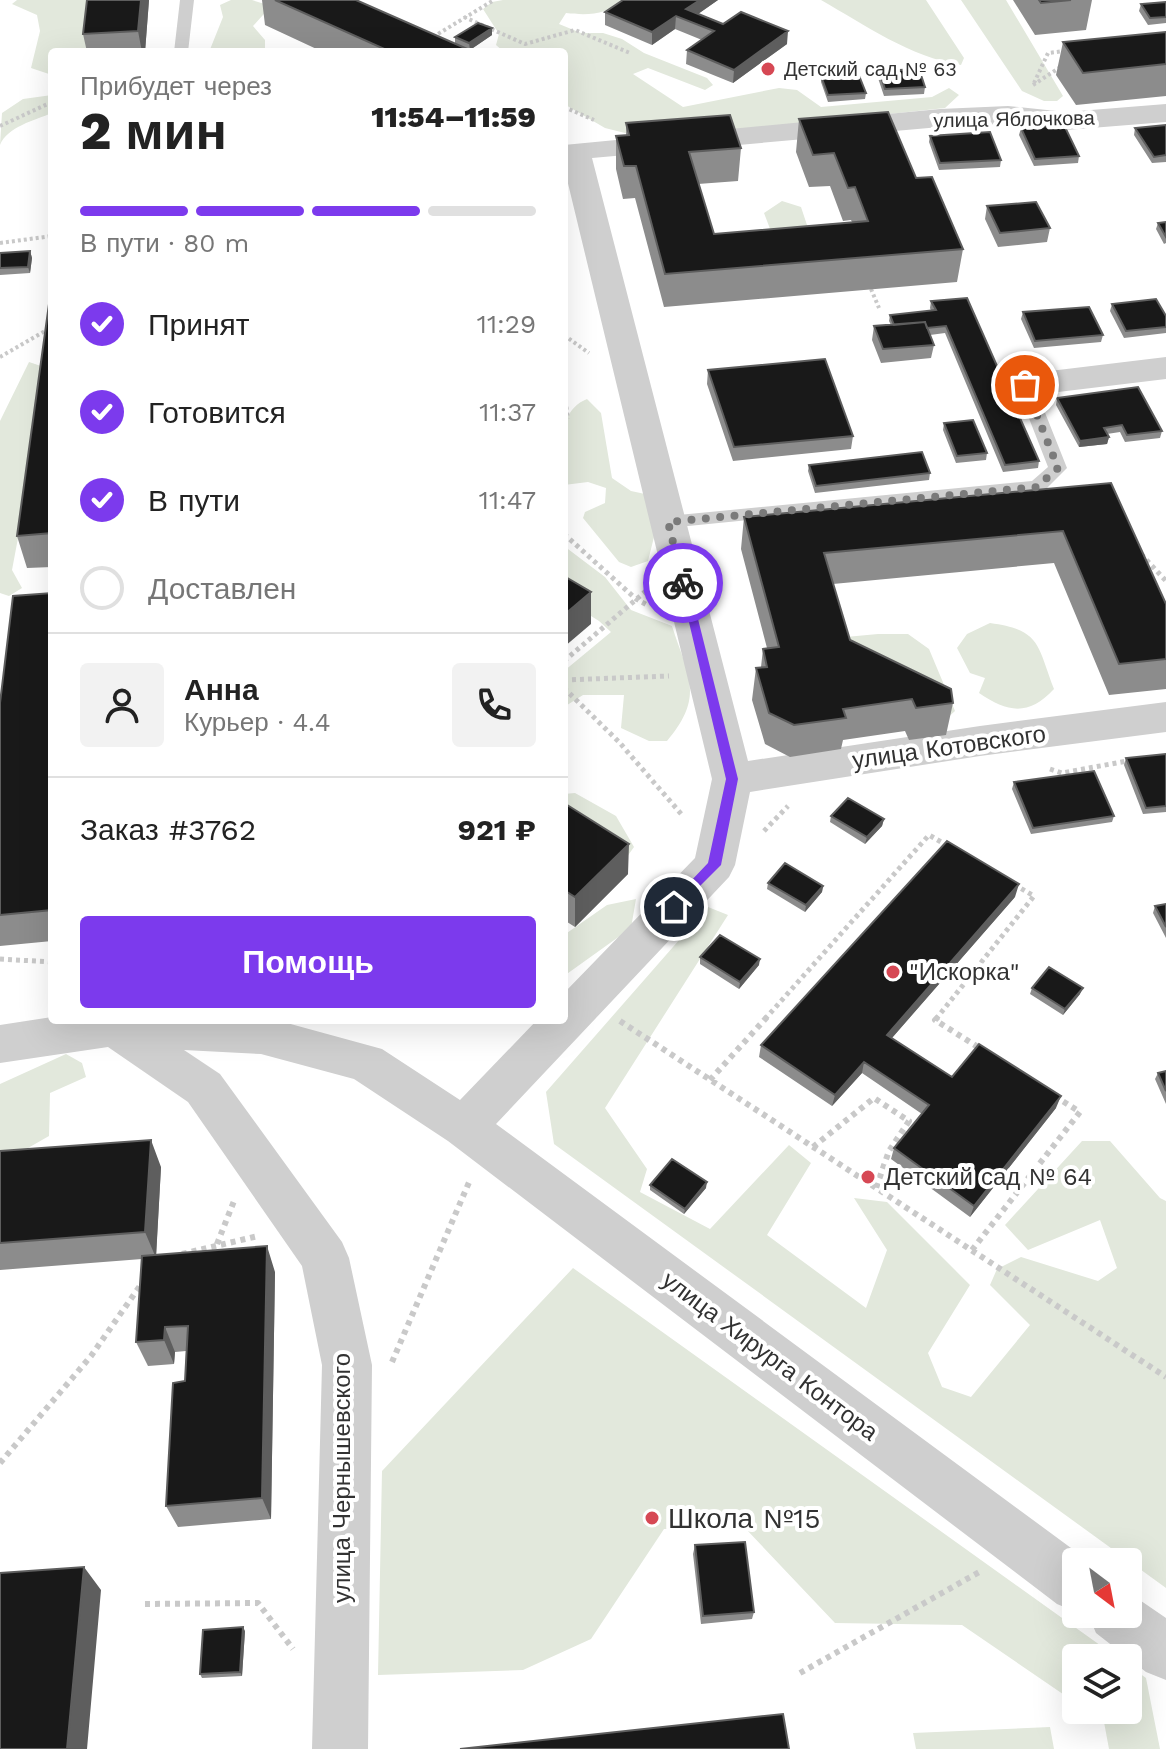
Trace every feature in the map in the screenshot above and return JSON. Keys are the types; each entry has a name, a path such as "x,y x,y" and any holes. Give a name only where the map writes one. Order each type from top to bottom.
{"street":[{"name":"улица Яблочкова","path":"668,522 575,151 940,118 1008,115 1066,121 1166,113"},
{"path":"1025,385 1166,368"},
{"path":"475,1135 714,865 732,779 668,522"},
{"name":"улица Котовского","path":"732,779 980,741 1166,717"},
{"path":"0,1044 110,1024"},
{"name":"улица Чернышевского","path":"116,1024 204,1088 325,1258 347,1365 340,1749"},
{"name":"улица Хирурга Контора","path":"127,1024 261,1035 366,1063 475,1135 1062,1575"},
{"path":"1134,1628 1166,1652"}],"lane":[{"path":"181,48 187,0"},
{"path":"668,522 1037,487 1058,468 1025,385"}],"path":[{"path":"438,47 427,41 494,0"},
{"path":"464,17 525,44 575,30 630,53"},
{"path":"1062,66 1033,85 1048,53 1072,50"},
{"path":"0,126 48,104"},
{"path":"0,243 48,237"},
{"path":"871,289 879,308"},
{"path":"0,357 48,329"},
{"path":"568,538 636,599 695,632"},
{"path":"1136,549 1166,581"},
{"path":"568,658 678,565"},
{"path":"568,680 706,675"},
{"path":"568,692 619,742 678,813 719,847"},
{"path":"710,1080 929,835 955,850"},
{"path":"988,1054 935,1020 1034,896 1008,881"},
{"path":"0,959 48,962"},
{"path":"619,1020 1166,1377"},
{"path":"972,1250 1080,1112 1054,1096"},
{"path":"813,1147 874,1098 909,1121 889,1151 876,1188"},
{"path":"386,1375 475,1135"},
{"path":"174,1256 217,1245"},
{"path":"0,1463 91,1356 135,1289 145,1280"},
{"path":"800,1673 990,1566"},
{"path":"145,1604 258,1603 295,1651"}],"shaded area":[{"path":"17,0 90,0 86,48 48,48 48,74 31,68 40,31 37,15 12,4"},
{"path":"231,0 252,0 271,6 253,26 265,40 265,48 211,48 223,17 220,5"},
{"path":"626,0 598,13 566,13 559,24 581,33 603,33 622,39 644,53 707,78 713,85 705,90 648,68 633,74 683,107 779,88 797,90 821,107 932,97 949,88 959,95 945,108 645,138 605,128 568,106 568,48 499,48 496,45 499,34 483,9 492,2"},
{"path":"821,0 926,0 964,58 961,65 906,48"},
{"path":"961,0 1006,0 1063,96 1057,101 1044,101 1022,91"},
{"path":"48,96 48,114 15,129 0,145 2,113 23,99"},
{"path":"782,201 801,207 809,231 772,234 764,213"},
{"path":"29,362 44,367 48,378 12,570 22,588 9,596 0,593 0,421"},
{"path":"587,399 601,413 612,478 631,491 645,494 655,533 648,561 631,567 619,562 583,518 585,512 605,503 606,488 588,482 568,484 568,416"},
{"path":"568,549 605,577 631,610 672,626 687,672 690,698 679,725 667,741 649,741 621,728 624,695 583,695 568,704 568,668 611,632 568,602"},
{"path":"990,623 1019,630 1035,642 1054,689 1036,704 1009,708 979,693 985,678 970,673 957,648 967,634"},
{"path":"908,634 929,649 955,711 944,721 835,638"},
{"path":"575,793 616,816 634,847 624,861 568,830 568,794"},
{"path":"636,899 631,928 568,973 568,932 607,905"},
{"path":"708,907 728,915 605,1108 647,1169 640,1192 710,1229 789,1145 811,1163 767,1235 866,1308 887,1250 854,1198 887,1202 970,1285 928,1353 942,1387 971,1397 1030,1325 990,1285 997,1269 1021,1257 1098,1281 1117,1268 1100,1220 1028,1250 1005,1225 1082,1141 1110,1141 1166,1201 1166,1588 1142,1571 1142,1548 1111,1548 554,1144 546,1092"},
{"path":"66,1054 82,1063 86,1077 50,1093 49,1136 0,1164 0,1084"},
{"path":"573,1268 1062,1618 1062,1628 1076,1628 1098,1644 1062,1644 1062,1693 962,1625 835,1623 746,1529 664,1529 591,1639 523,1670 378,1675 382,1471"},
{"path":"1142,1675 1146,1678 1160,1749 1109,1749 1104,1724 1142,1724"},
{"path":"1050,1727 1054,1749 916,1749 913,1733"}],"building":[{"path":"87,0 141,0 138,31 83,34"},
{"path":"275,0 356,0 465,48 382,48"},
{"path":"623,0 700,0 686,9 723,24 741,12 788,31 734,70 687,50 714,31 676,16 652,32 605,12"},
{"path":"1039,0 1071,0 1041,3"},
{"path":"1166,2 1166,17 1150,18 1141,4"},
{"path":"478,23 492,28 469,43 455,37"},
{"path":"1166,32 1166,64 1083,73 1063,42"},
{"path":"919,69 925,87 885,89 879,71"},
{"path":"858,73 866,93 828,95 821,76"},
{"path":"888,112 916,178 932,177 963,249 665,274 636,166 624,166 616,136 629,135 626,123 730,115 741,148 689,152 714,234 868,221 855,187 848,188 834,153 813,155 799,119"},
{"path":"1064,125 1079,156 1035,159 1021,128"},
{"path":"1166,125 1166,155 1154,157 1135,128"},
{"path":"990,132 1001,160 940,163 930,136"},
{"path":"1036,202 1050,228 1000,233 987,206"},
{"path":"1166,222 1166,237 1158,223"},
{"path":"30,251 28,267 0,268 0,253"},
{"path":"967,298 1039,461 1005,465 946,326 927,328 925,322 894,325 890,315 936,310 931,301"},
{"path":"1156,299 1166,316 1166,327 1126,331 1112,304"},
{"path":"1089,307 1103,335 1035,341 1023,312"},
{"path":"48,311 48,533 17,536"},
{"path":"925,322 934,345 883,349 874,326"},
{"path":"825,359 853,436 734,447 708,370"},
{"path":"1138,387 1162,431 1127,435 1122,425 1104,428 1109,437 1080,441 1057,398"},
{"path":"973,420 987,453 957,456 944,423"},
{"path":"922,452 930,473 816,486 809,465"},
{"path":"1111,483 1166,604 1166,659 1119,664 1063,531 824,553 850,640 951,689 953,703 916,708 912,699 843,709 846,718 794,725 769,713 756,668 767,667 763,649 779,647 744,517"},
{"path":"568,578 591,592 568,612"},
{"path":"48,593 48,910 0,915 0,703 13,596"},
{"path":"1166,754 1166,806 1146,808 1126,758"},
{"path":"1094,771 1114,816 1033,828 1014,782"},
{"path":"848,798 884,819 867,837 831,816"},
{"path":"568,806 629,844 575,897 568,893"},
{"name":"\"Искорка\"","path":"947,841 1019,884 887,1035 952,1077 979,1044 1061,1096 974,1206 894,1148 929,1105 864,1062 835,1095 761,1045"},
{"path":"785,863 823,886 806,905 768,883"},
{"path":"1166,904 1166,927 1155,906"},
{"path":"720,935 760,959 740,982 700,957"},
{"path":"1049,967 1083,988 1065,1009 1032,988"},
{"path":"1166,1071 1166,1091 1158,1073"},
{"path":"151,1140 145,1232 0,1243 0,1151"},
{"path":"672,1159 707,1182 685,1209 650,1185"},
{"path":"267,1246 262,1498 166,1506 173,1383 185,1381 188,1326 165,1327 164,1340 136,1342 142,1256"},
{"path":"745,1542 754,1612 703,1616 695,1545"},
{"path":"84,1567 67,1749 0,1749 0,1573"},
{"path":"243,1627 240,1672 200,1674 203,1630"},
{"path":"783,1714 789,1749 460,1749"}],"way so far":[{"path":"683,583 668,522 1037,487 1058,468 1025,385"}],"place":[{"name":"Детский сад № 63","path":"768,69"},
{"name":"\"Искорка\"","path":"893,972"},
{"name":"Детский сад № 64","path":"868,1177"},
{"name":"Школа №15","path":"652,1518"}],"route":[{"path":"674,907 714,865 732,779 683,583"}]}
